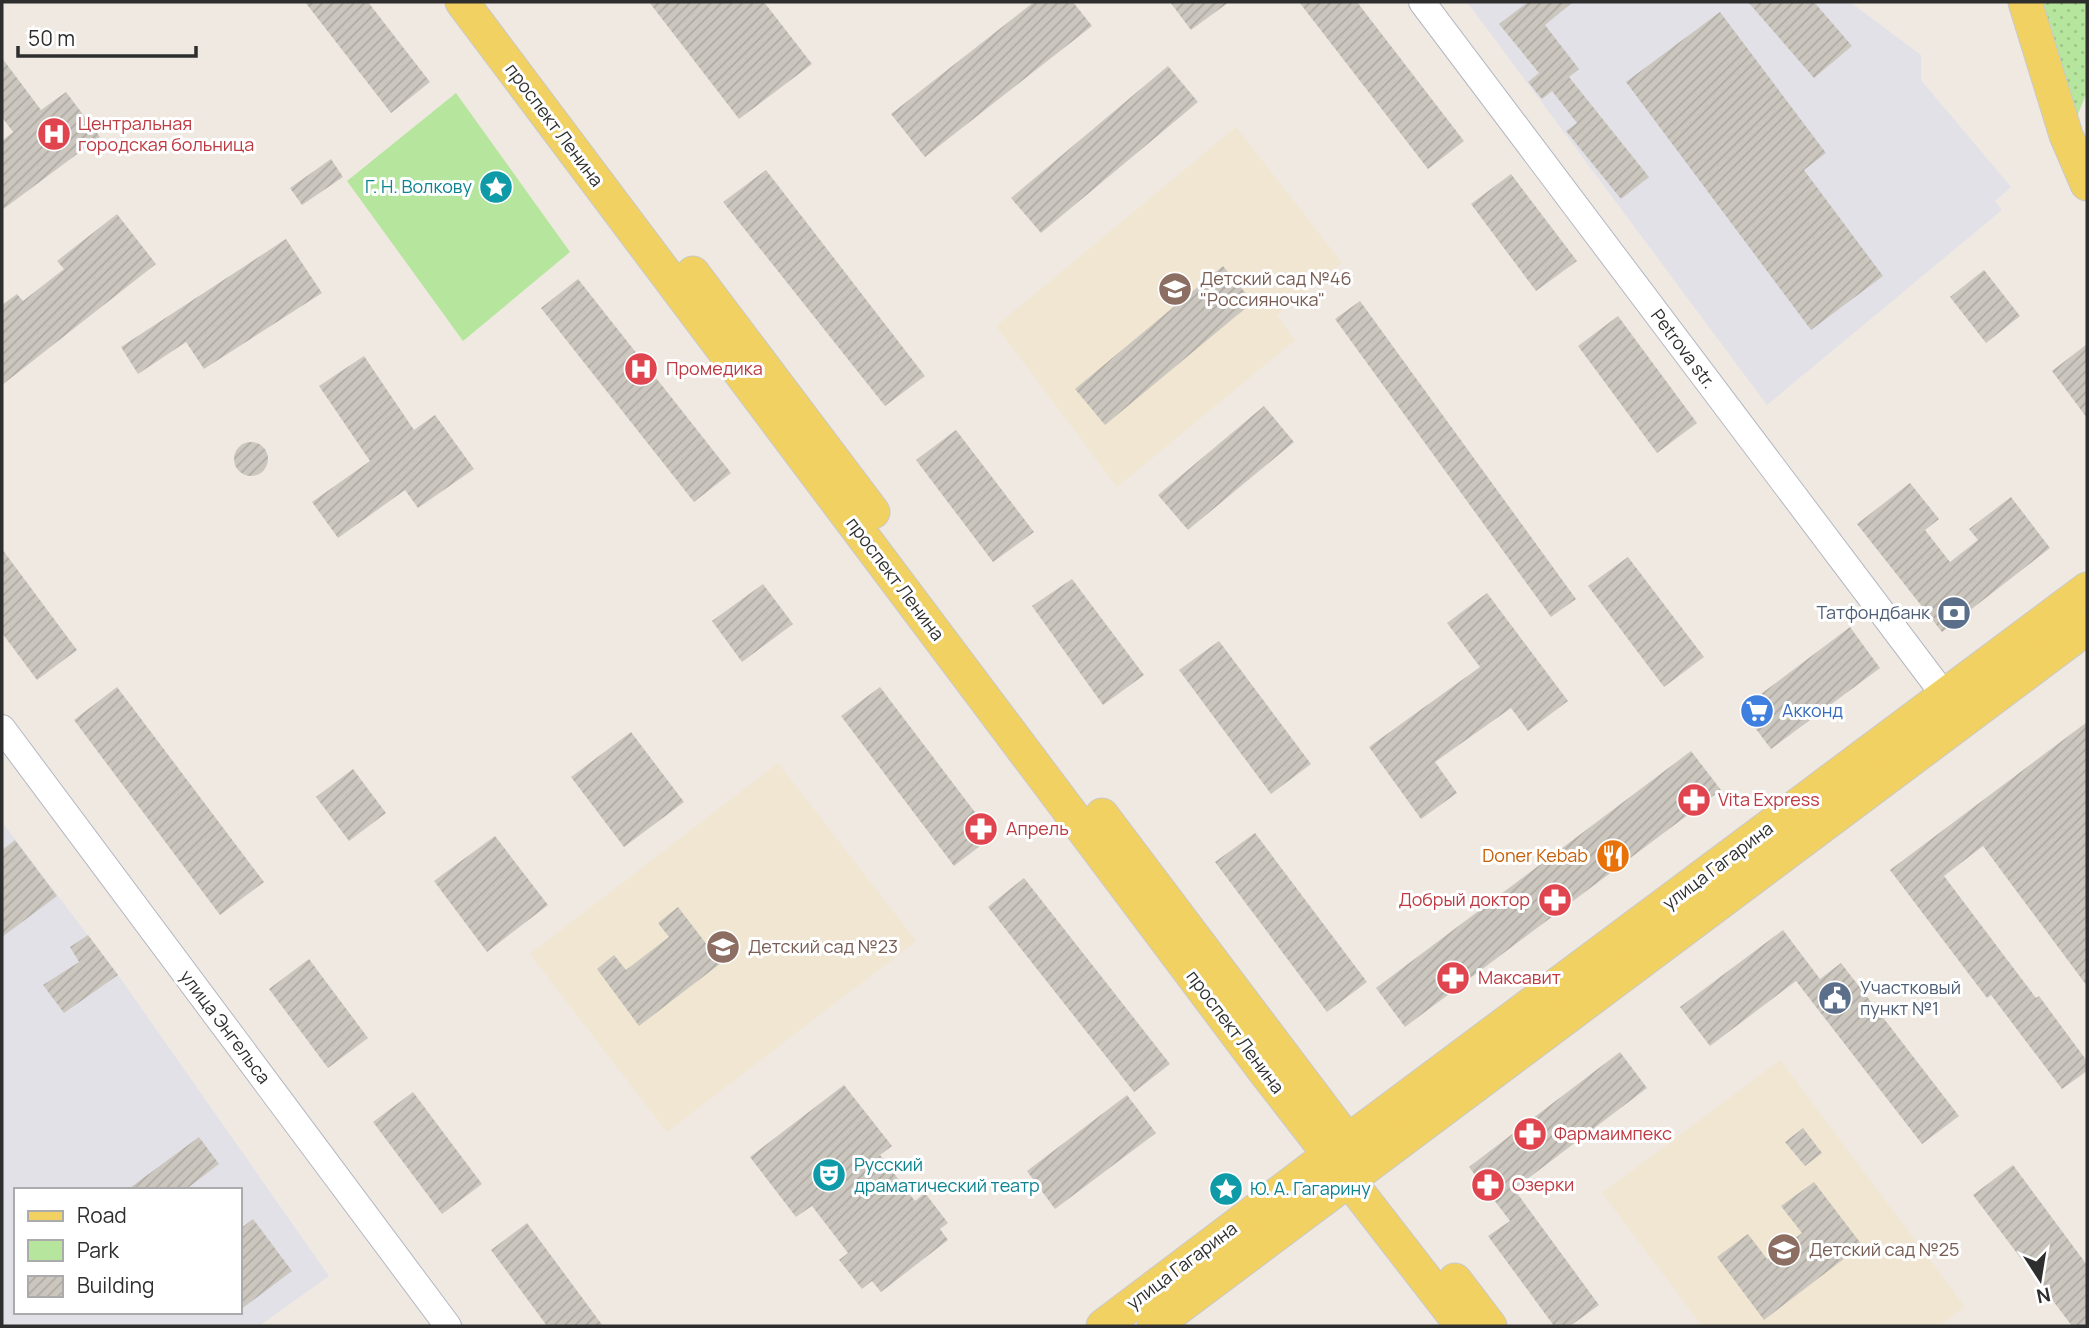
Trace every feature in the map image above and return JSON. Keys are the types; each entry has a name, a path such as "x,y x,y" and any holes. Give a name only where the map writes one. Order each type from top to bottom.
{"main road":[{"name":"проспект Ленина","path":"461,2 933,628 1349,1161 1490,1326"},
{"name":"проспект Ленина","path":"490,2 1349,1161 1462,1326"},
{"path":"2025,2 2066,135 2084,176"},
{"path":"2084,176 2083,131 2087,123"},
{"name":"улица Гагарина","path":"1103,1326 1349,1161 1954,708 2087,589"},
{"name":"улица Гагарина","path":"1954,708 2087,628"},
{"name":"улица Гагарина","path":"1154,1326 1349,1161"}],"street":[{"name":"Petrova str.","path":"1422,2 1954,708"},
{"name":"улица Энгельса","path":"2,728 448,1326"}],"shaded area":[{"path":"1467,2 1850,2 1921,55 1921,80 2011,187 1995,201 2002,210 1767,405"},
{"name":"Детский сад №46 \"Россияночка\"","path":"1236,127 1342,263 1277,315 1295,340 1117,487 996,326"},
{"name":"Детский сад №23","path":"778,763 916,941 667,1132 530,954"},
{"path":"2,822 118,975 329,1276 259,1326 2,1326"},
{"name":"Детский сад №25","path":"1780,1060 1965,1307 1939,1326 1702,1326 1602,1193"}],"green space":[{"path":"2041,2 2087,2 2087,92 2074,124"},
{"path":"456,93 570,252 463,341 347,181"}],"building":[{"path":"305,2 368,2 430,82 391,113"},
{"path":"649,2 764,2 812,64 739,119"},
{"path":"1034,2 1073,2 1092,26 925,157 891,114"},
{"path":"1170,2 1229,2 1191,30"},
{"path":"1299,2 1357,2 1464,141 1428,169"},
{"path":"1528,2 1573,2 1545,25 1579,69 1569,77 1649,177 1621,199 1566,131 1577,123 1552,91 1542,99 1528,82 1539,73 1499,24"},
{"path":"1748,2 1814,2 1852,46 1814,78"},
{"path":"1720,12 1826,153 1804,170 1883,276 1811,330 1626,82"},
{"name":"Центральная городская больница","path":"2,58 41,110 66,92 100,137 2,210 2,141 13,132 2,117"},
{"path":"1168,66 1198,102 1041,233 1011,198"},
{"path":"331,159 343,177 302,205 290,188"},
{"path":"766,170 925,376 885,406 723,202"},
{"path":"1511,174 1577,261 1536,291 1471,204"},
{"path":"117,214 156,264 2,385 2,305 17,294 23,301 64,269 57,261"},
{"path":"286,239 322,293 204,369 186,342 138,374 121,347"},
{"path":"1223,266 1253,302 1105,425 1075,389"},
{"path":"1984,270 2020,316 1986,343 1950,297"},
{"path":"578,279 731,473 694,502 541,308"},
{"path":"1360,301 1576,599 1551,617 1335,319"},
{"path":"1618,316 1697,423 1657,453 1578,346"},
{"path":"2087,344 2087,418 2052,371"},
{"path":"364,356 414,430 435,415 474,469 418,508 405,490 338,538 312,502 370,461 319,386"},
{"path":"1264,406 1294,442 1188,530 1158,495"},
{"path":"956,430 1034,532 993,562 916,460"},
{"path":"251,442 263,447 268,459 263,471 251,476 239,471 234,459 239,447"},
{"path":"1910,483 1939,519 1925,530 1950,562 1978,540 1969,529 2011,497 2050,548 1942,632 1857,524"},
{"path":"2,549 77,650 37,680 2,633"},
{"path":"1628,557 1704,657 1664,687 1588,586"},
{"path":"1072,579 1144,675 1103,705 1032,606"},
{"path":"763,584 793,624 742,662 712,621"},
{"path":"1487,593 1568,701 1528,731 1511,708 1435,762 1457,793 1421,819 1369,747 1480,667 1447,623"},
{"path":"1850,627 1880,668 1771,749 1741,709"},
{"path":"1219,641 1311,764 1271,794 1179,670"},
{"path":"117,687 264,882 220,915 74,720"},
{"path":"880,687 993,836 954,866 841,716"},
{"path":"2087,722 2087,986 1983,846 1944,876 2087,1061 2087,1071 2062,1089 1991,995 1987,998 1890,870"},
{"path":"631,732 684,802 624,847 571,777"},
{"path":"1691,751 1721,790 1405,1027 1376,988"},
{"path":"353,769 386,813 349,841 316,797"},
{"path":"1255,833 1367,982 1327,1012 1215,862"},
{"path":"495,836 548,905 487,952 434,881"},
{"path":"15,840 57,896 2,937 2,850"},
{"path":"1024,878 1170,1064 1134,1092 988,907"},
{"path":"678,907 721,963 639,1026 597,969 614,955 626,970 669,937 658,923"},
{"path":"1783,930 1820,979 1841,963 1959,1116 1922,1144 1796,981 1710,1046 1680,1007"},
{"path":"88,935 118,975 64,1013 43,985 79,962 70,947"},
{"path":"309,959 368,1038 328,1068 269,989"},
{"path":"1620,1052 1647,1088 1514,1189 1599,1305 1570,1326 1554,1326 1488,1236 1510,1221 1469,1167"},
{"name":"Русский драматический театр","path":"844,1085 892,1146 880,1155 915,1201 925,1193 948,1223 940,1229 948,1240 881,1292 872,1281 862,1289 839,1260 848,1253 812,1206 796,1217 750,1157"},
{"path":"413,1092 482,1184 442,1214 373,1122"},
{"path":"1127,1095 1156,1133 1055,1209 1027,1171"},
{"path":"1803,1128 1822,1153 1805,1166 1785,1142"},
{"path":"199,1137 219,1164 188,1188 130,1188"},
{"path":"2013,1165 2087,1265 2087,1326 2072,1326 1973,1195"},
{"path":"1814,1182 1862,1245 1764,1320 1717,1257 1748,1234 1767,1259 1802,1233 1781,1206"},
{"path":"253,1219 292,1271 242,1308 242,1227"},
{"path":"527,1223 603,1326 547,1326 491,1250"}],"place":[{"name":"Центральная городская больница","path":"54,134"},
{"name":"Г. Н. Волкову","path":"496,187"},
{"name":"Детский сад №46 \"Россияночка\"","path":"1175,289"},
{"name":"Промедика","path":"641,369"},
{"name":"Татфондбанк","path":"1954,613"},
{"name":"Акконд","path":"1757,711"},
{"name":"Vita Express","path":"1694,800"},
{"name":"Апрель","path":"981,829"},
{"name":"Doner Kebab","path":"1613,856"},
{"name":"Добрый доктор","path":"1555,900"},
{"name":"Детский сад №23","path":"723,947"},
{"name":"Максавит","path":"1453,978"},
{"name":"Участковый пункт №1","path":"1835,998"},
{"name":"Фармаимпекс","path":"1530,1134"},
{"name":"Русский драматический театр","path":"829,1175"},
{"name":"Озерки","path":"1488,1185"},
{"name":"Ю. А. Гагарину","path":"1226,1189"},
{"name":"Детский сад №25","path":"1784,1250"}]}
